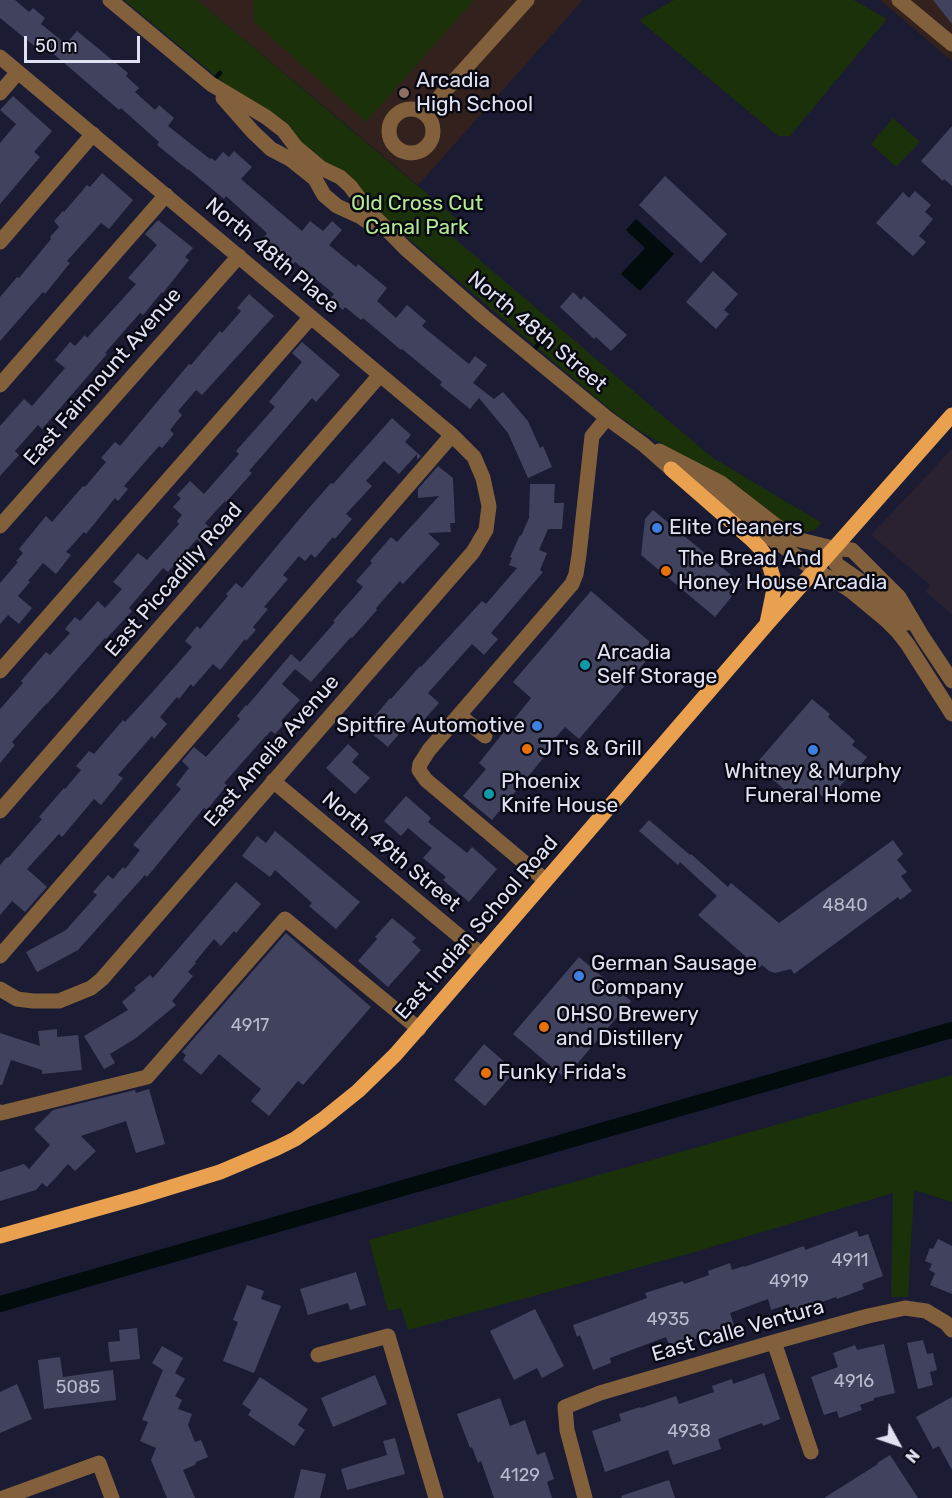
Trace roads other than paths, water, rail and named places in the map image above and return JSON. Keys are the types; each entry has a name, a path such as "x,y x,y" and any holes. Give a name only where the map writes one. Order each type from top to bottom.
{"main road":[{"name":"East Indian School Road","path":"0,1236 220,1172 295,1139 358,1091 419,1029 767,624 952,415"},
{"path":"671,469 741,530 765,555 774,589 767,624"}],"street":[{"name":"North 48th Street","path":"110,0 212,84 283,130 296,147 321,168 345,181 368,210 405,248 484,317 607,418 644,445 671,469 713,496 814,570 839,582 886,620 908,645 952,714"},
{"path":"425,113 527,0"},
{"path":"899,0 952,44"},
{"name":"North 48th Place","path":"0,57 452,435 474,457 483,478 489,506"},
{"path":"0,93 18,72"},
{"name":"North 48th Street","path":"212,84 253,132 271,149 290,159 315,179 324,195 337,206 361,217 405,248"},
{"path":"0,242 93,134"},
{"path":"0,385 166,195"},
{"name":"East Fairmount Avenue","path":"0,526 239,256"},
{"path":"0,672 311,317"},
{"name":"East Piccadilly Road","path":"0,811 380,375"},
{"path":"545,880 426,780 419,770 429,750 572,584 579,555 592,436 607,418"},
{"path":"0,956 452,435"},
{"name":"North 48th Street","path":"644,445 683,462 721,483 792,538 833,548"},
{"name":"East Amelia Avenue","path":"0,989 17,999 59,1001 91,988 102,979 473,552 486,530 489,506"},
{"path":"833,548 836,564 879,596 922,636 952,681"},
{"path":"459,715 485,736"},
{"name":"North 49th Street","path":"273,781 482,955"},
{"path":"0,1112 147,1077 285,919 419,1029"},
{"name":"East Calle Ventura","path":"585,1498 567,1430 565,1407 600,1393 774,1342 905,1308 926,1311 946,1323 952,1330"},
{"path":"318,1355 388,1336 436,1498"},
{"path":"774,1342 811,1452"},
{"path":"3,1498 99,1463 112,1498"}],"waterway":[{"path":"212,82 220,73"},
{"path":"532,353 539,343"},
{"path":"0,1304 952,1030"}],"place":[{"name":"Arcadia High School","path":"404,93"},
{"name":"Elite Cleaners","path":"657,528"},
{"name":"The Bread And Honey House Arcadia","path":"666,571"},
{"name":"Arcadia Self Storage","path":"585,665"},
{"name":"Spitfire Automotive","path":"537,726"},
{"name":"JT's & Grill","path":"527,749"},
{"name":"Whitney & Murphy Funeral Home","path":"813,750"},
{"name":"Phoenix Knife House","path":"489,794"},
{"name":"German Sausage Company","path":"579,976"},
{"name":"OHSO Brewery and Distillery","path":"544,1027"},
{"name":"Funky Frida's","path":"486,1073"}],"park label":[{"name":"Old Cross Cut Canal Park","path":"417,216"}]}
